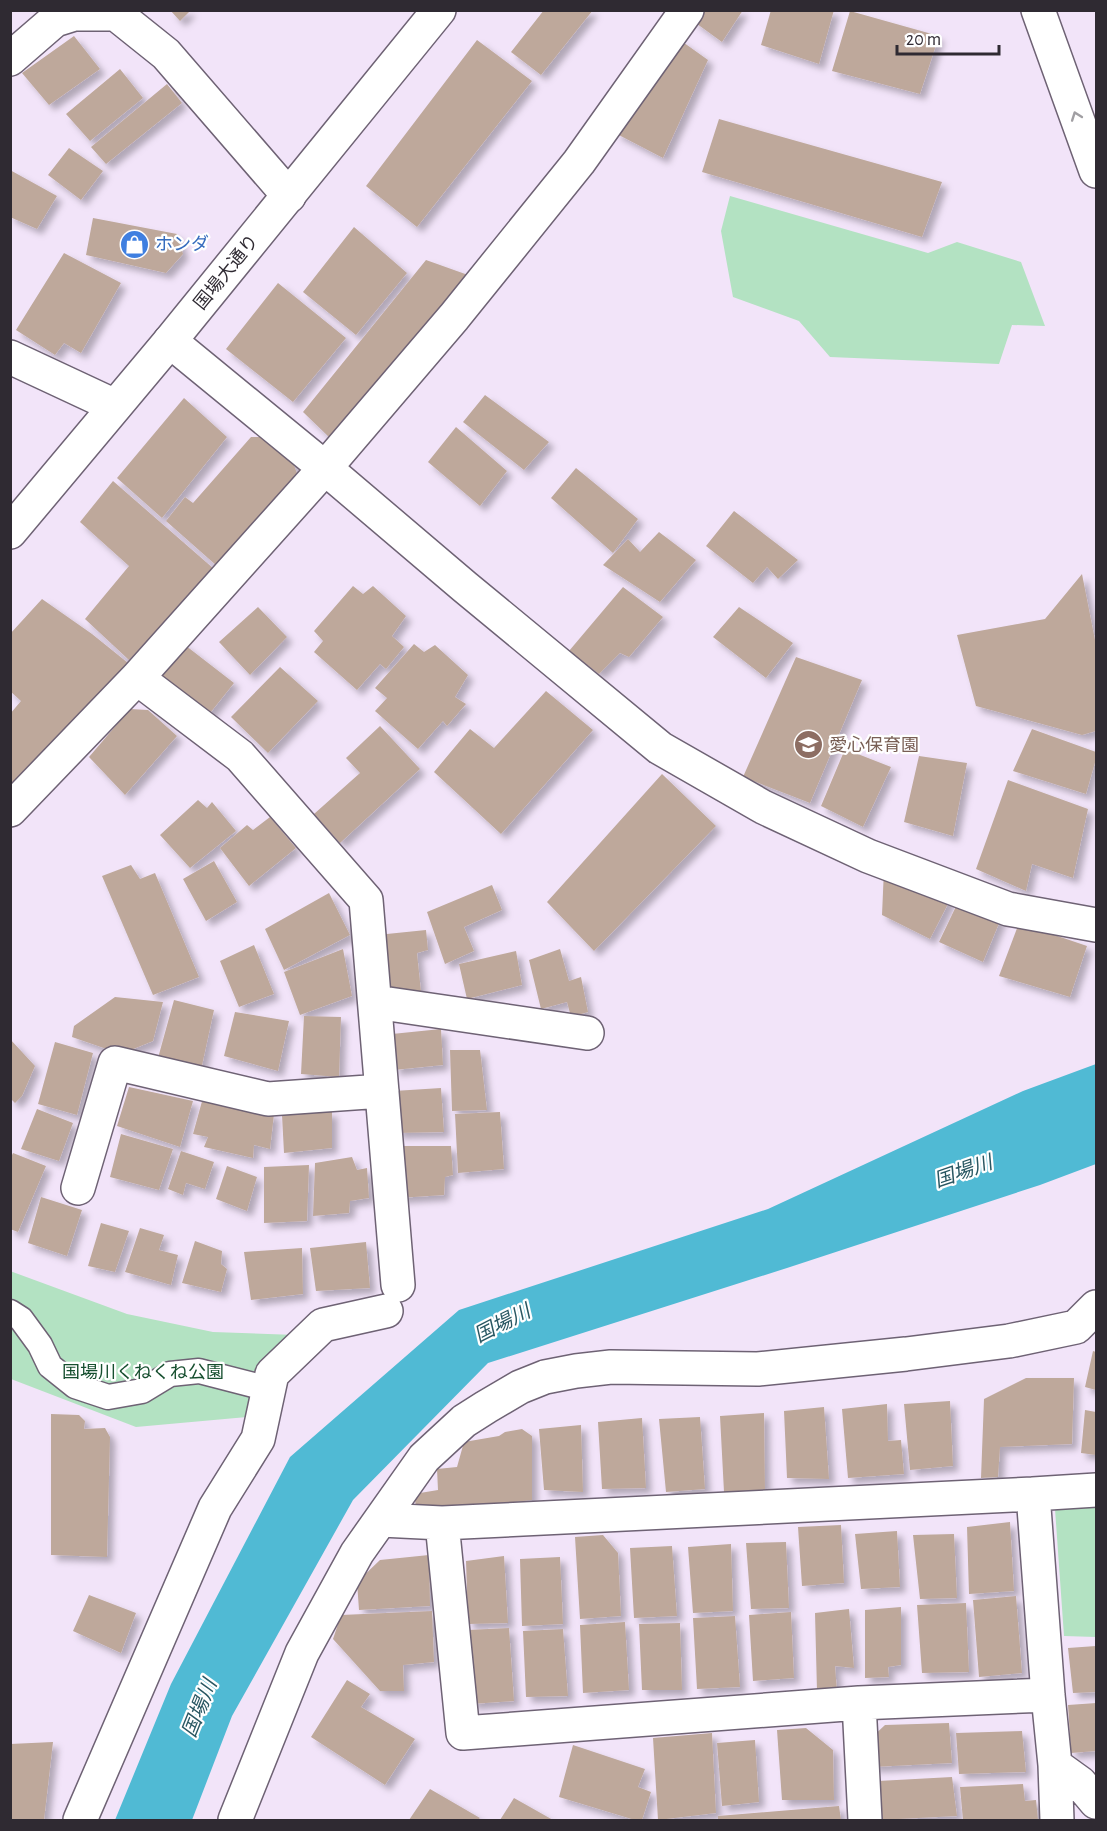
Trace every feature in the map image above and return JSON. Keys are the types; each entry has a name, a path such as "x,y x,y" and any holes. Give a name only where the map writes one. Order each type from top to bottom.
{"main road":[{"name":"国場大通り","path":"10,532 170,341 439,10"},
{"path":"10,810 137,678 325,468 454,317 579,162 687,10"},
{"path":"1038,10 1096,171"},
{"path":"10,59 55,20 73,12 116,14 166,54 289,196"},
{"path":"170,341 660,748 763,807 868,856 1008,909 1096,926"},
{"path":"10,357 115,406"},
{"path":"80,1821 215,1508 258,1439 272,1374 323,1325 392,1298 382,1091 366,900 240,756 137,678"},
{"path":"375,1002 587,1033"},
{"path":"78,1188 114,1063 268,1099 382,1091"},
{"path":"235,1821 302,1653 357,1553 424,1458 464,1421 520,1387 545,1377 611,1367 758,1369 998,1342 1077,1327 1096,1306"},
{"path":"381,1520 441,1523 1096,1490"},
{"path":"1033,1494 1055,1765 1057,1821"},
{"path":"441,1523 464,1733 859,1703 1048,1695"},
{"path":"859,1703 865,1821"},
{"path":"1055,1765 1080,1783 1096,1802"}],"street":[{"path":"10,1312 21,1319 40,1345 50,1365 75,1386 108,1397 142,1391 170,1374 199,1371 256,1386"}],"green space":[{"path":"730,196 928,253 957,242 1021,262 1045,326 1012,325 999,364 830,357 799,321 733,297 721,231"},
{"name":"国場川くねくね公園","path":"10,1271 127,1314 213,1332 296,1335 247,1417 136,1427 11,1379"},
{"path":"1096,1506 1096,1637 1064,1636 1055,1509"}],"water":[{"name":"国場川","path":"1096,1064 1096,1164 1040,1185 787,1268 488,1363 353,1500 232,1716 192,1820 115,1820 171,1684 290,1457 459,1310 768,1209 1023,1091"}],"building":[{"path":"170,10 191,10 180,21"},
{"path":"544,10 593,10 541,75 511,52"},
{"path":"701,10 743,10 722,42 693,21"},
{"path":"771,10 834,10 819,64 761,45"},
{"path":"850,11 939,36 920,94 832,71"},
{"path":"74,36 100,69 49,105 22,73"},
{"path":"477,40 532,81 417,227 366,186"},
{"path":"680,40 708,60 663,158 615,133"},
{"path":"120,69 143,98 90,141 66,114"},
{"path":"167,84 182,103 106,164 91,147"},
{"path":"719,119 942,182 922,237 702,172"},
{"path":"69,148 103,171 81,200 48,175"},
{"path":"10,170 57,196 37,229 10,217"},
{"name":"ホンダ","path":"93,218 177,234 183,254 166,273 86,255"},
{"path":"354,227 407,273 356,335 303,292"},
{"path":"64,253 121,283 81,353 64,343 55,355 16,330"},
{"path":"426,260 468,275 330,438 303,412"},
{"path":"278,283 346,338 293,402 226,349"},
{"path":"485,395 549,442 524,470 463,422"},
{"path":"184,398 227,437 162,518 117,478"},
{"path":"456,427 507,471 480,506 428,462"},
{"path":"251,437 271,437 290,454 299,479 217,566 166,521 185,497 193,503"},
{"path":"576,468 638,519 613,553 551,498"},
{"path":"113,481 214,569 129,660 85,619 129,566 80,522"},
{"path":"734,511 798,560 778,579 767,567 753,583 706,546"},
{"path":"659,532 696,560 660,602 603,565 628,539 640,552"},
{"path":"1082,574 1096,645 1096,731 1082,735 976,706 957,635 1045,619"},
{"path":"353,586 363,594 373,586 406,616 392,636 404,647 386,669 380,664 357,690 314,652 323,641 314,631"},
{"path":"623,587 663,617 629,657 620,653 599,674 569,651"},
{"path":"42,599 128,663 10,789 10,714 21,701 10,691 10,634"},
{"path":"258,607 287,637 250,675 219,642"},
{"path":"739,607 793,643 766,678 713,637"},
{"path":"181,642 234,683 206,718 153,676"},
{"path":"414,644 424,652 435,645 468,675 455,697 466,704 447,726 443,721 418,749 375,711 387,698 375,688"},
{"path":"796,657 862,680 810,803 743,777"},
{"path":"280,667 318,701 268,753 231,717"},
{"path":"546,691 593,730 501,834 434,772 470,729 494,748"},
{"path":"130,709 148,710 177,736 125,795 89,757"},
{"path":"380,726 420,769 340,843 314,814 360,773 346,758"},
{"path":"1032,729 1096,752 1086,794 1013,771"},
{"path":"845,749 891,767 863,827 821,806"},
{"path":"919,756 967,763 953,836 904,822"},
{"path":"662,774 716,826 594,951 547,902"},
{"path":"1008,780 1088,809 1073,878 1032,864 1026,891 976,869"},
{"path":"198,800 207,808 212,802 236,831 190,868 160,835"},
{"path":"270,817 296,848 249,886 220,848 247,825 253,830"},
{"path":"214,861 237,902 206,921 183,879"},
{"path":"131,865 140,879 155,873 199,977 153,995 102,876"},
{"path":"884,869 951,898 930,939 882,915"},
{"path":"492,885 502,910 464,927 474,951 445,964 427,912"},
{"path":"329,893 350,935 284,970 265,929"},
{"path":"960,898 1002,916 983,962 939,942"},
{"path":"1019,923 1087,946 1070,997 999,976"},
{"path":"426,930 428,950 417,953 421,992 382,994 377,935"},
{"path":"254,945 274,994 239,1007 220,961"},
{"path":"343,949 352,996 300,1015 284,972"},
{"path":"560,949 569,981 581,977 588,1012 571,1017 567,1002 541,1009 529,960"},
{"path":"516,951 522,985 467,999 459,964"},
{"path":"115,997 163,1002 153,1041 121,1054 72,1037 74,1026"},
{"path":"174,1000 214,1010 201,1070 158,1058"},
{"path":"235,1012 289,1021 278,1071 224,1056"},
{"path":"304,1016 341,1017 339,1077 301,1074"},
{"path":"441,1029 443,1065 394,1070 392,1034"},
{"path":"10,1039 35,1066 22,1096 15,1103 10,1098"},
{"path":"55,1042 93,1053 77,1115 38,1104"},
{"path":"450,1050 480,1050 487,1110 452,1111"},
{"path":"129,1087 193,1101 180,1147 117,1126"},
{"path":"441,1088 444,1132 396,1133 394,1091"},
{"path":"204,1094 274,1114 270,1149 254,1145 253,1158 204,1147 208,1137 193,1134"},
{"path":"37,1109 73,1123 59,1161 21,1149"},
{"path":"332,1111 332,1148 284,1153 282,1115"},
{"path":"500,1112 504,1169 458,1173 455,1114"},
{"path":"121,1134 173,1149 159,1190 110,1177"},
{"path":"394,1146 451,1146 453,1175 445,1177 444,1195 398,1198"},
{"path":"181,1151 214,1162 205,1189 186,1183 183,1195 168,1189"},
{"path":"13,1153 46,1166 18,1232 10,1229 10,1159"},
{"path":"352,1157 357,1170 367,1168 369,1198 350,1201 349,1213 313,1216 315,1163"},
{"path":"309,1165 307,1221 264,1223 264,1167"},
{"path":"227,1166 257,1177 247,1211 216,1199"},
{"path":"41,1197 82,1210 67,1256 28,1243"},
{"path":"101,1223 129,1231 115,1272 88,1266"},
{"path":"140,1228 164,1235 159,1250 178,1255 171,1285 125,1272"},
{"path":"195,1241 222,1251 221,1264 227,1269 221,1292 182,1283"},
{"path":"366,1242 370,1288 316,1291 310,1248"},
{"path":"302,1248 303,1294 251,1300 244,1252"},
{"path":"1093,1351 1096,1352 1096,1390 1085,1387"},
{"path":"1026,1378 1074,1378 1072,1444 1000,1447 998,1477 981,1478 984,1399"},
{"path":"950,1401 953,1466 910,1470 904,1404"},
{"path":"887,1404 888,1441 901,1440 904,1474 848,1478 842,1409"},
{"path":"824,1407 829,1479 787,1478 784,1411"},
{"path":"1085,1410 1096,1412 1096,1455 1081,1453"},
{"path":"764,1413 765,1492 724,1492 720,1416"},
{"path":"51,1414 79,1415 85,1421 84,1429 105,1428 110,1437 107,1557 51,1555"},
{"path":"700,1417 705,1489 666,1492 659,1419"},
{"path":"642,1418 646,1488 602,1489 598,1422"},
{"path":"581,1425 583,1492 544,1490 539,1429"},
{"path":"522,1429 532,1436 532,1500 417,1513 414,1494 438,1490 437,1469 457,1467 464,1442 499,1436 505,1432"},
{"path":"1010,1522 1014,1591 969,1594 967,1527"},
{"path":"841,1525 844,1583 802,1586 798,1527"},
{"path":"897,1531 900,1587 861,1589 855,1534"},
{"path":"954,1534 957,1598 920,1599 913,1535"},
{"path":"603,1535 618,1553 621,1616 580,1619 575,1537"},
{"path":"786,1542 789,1608 751,1609 746,1543"},
{"path":"731,1544 733,1611 693,1613 688,1547"},
{"path":"672,1546 677,1616 634,1618 630,1548"},
{"path":"429,1555 430,1606 359,1610 357,1582 380,1560"},
{"path":"504,1556 508,1623 468,1624 466,1561"},
{"path":"560,1557 563,1624 522,1626 520,1559"},
{"path":"89,1595 136,1613 121,1653 73,1631"},
{"path":"1016,1596 1022,1673 979,1677 973,1600"},
{"path":"966,1603 969,1672 922,1673 917,1605"},
{"path":"901,1607 901,1665 888,1667 889,1677 865,1678 865,1610"},
{"path":"849,1609 854,1668 835,1666 837,1692 817,1691 815,1613"},
{"path":"432,1611 434,1662 403,1665 404,1691 380,1691 333,1639 341,1615"},
{"path":"791,1612 794,1678 753,1681 749,1615"},
{"path":"735,1616 740,1687 697,1689 693,1618"},
{"path":"625,1622 629,1690 583,1693 580,1625"},
{"path":"680,1623 682,1690 642,1690 639,1624"},
{"path":"509,1628 514,1701 471,1704 467,1630"},
{"path":"563,1629 568,1696 526,1697 523,1631"},
{"path":"1096,1646 1096,1692 1073,1693 1068,1648"},
{"path":"347,1680 370,1694 361,1707 415,1739 385,1785 311,1737"},
{"path":"1096,1703 1096,1751 1071,1753 1068,1705"},
{"path":"949,1723 952,1763 872,1767 869,1740 885,1725"},
{"path":"806,1728 833,1750 834,1800 782,1800 777,1730"},
{"path":"1022,1731 1026,1772 959,1774 956,1733"},
{"path":"712,1733 716,1813 658,1820 653,1738"},
{"path":"755,1740 759,1802 722,1806 717,1743"},
{"path":"53,1742 44,1820 10,1820 10,1744"},
{"path":"573,1745 645,1769 638,1787 651,1792 642,1820 635,1820 559,1797"},
{"path":"952,1777 957,1816 879,1820 878,1781"},
{"path":"1023,1784 1025,1801 1036,1800 1038,1820 963,1820 960,1787"},
{"path":"430,1789 480,1818 478,1820 409,1820"},
{"path":"514,1798 553,1820 500,1820"},
{"path":"839,1806 841,1820 718,1820 718,1816"}],"place":[{"name":"ホンダ","path":"134,244"},
{"name":"愛心保育園","path":"808,745"}]}
